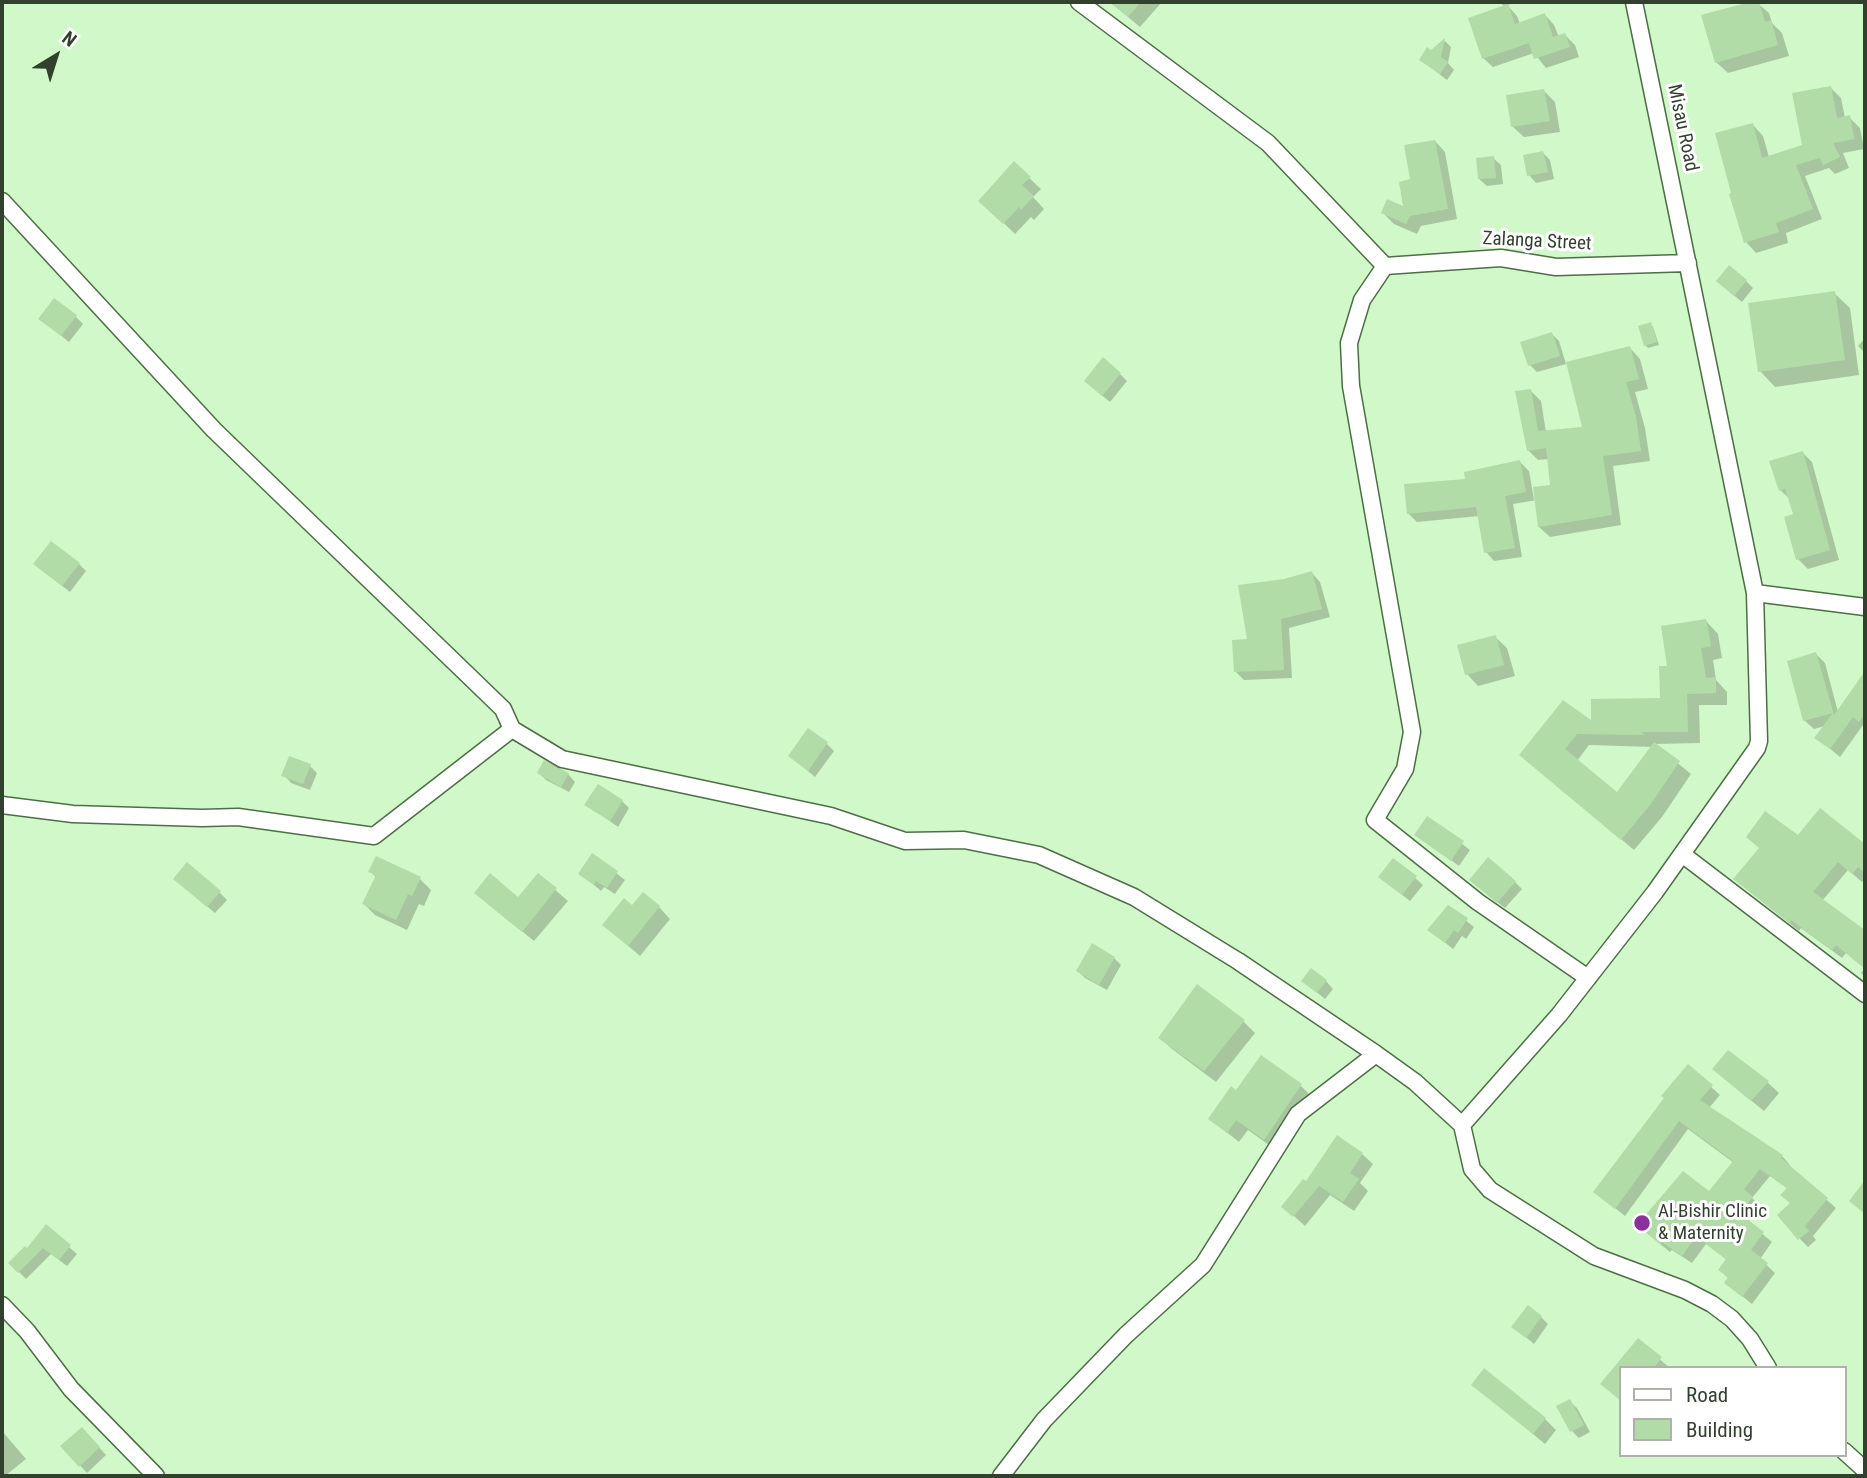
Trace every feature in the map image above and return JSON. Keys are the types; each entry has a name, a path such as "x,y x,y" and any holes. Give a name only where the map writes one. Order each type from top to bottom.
{"street":[{"path":"1079,2 1268,143 1385,266 1362,300 1349,344 1351,386 1412,732 1405,769 1375,820 1478,902 1588,978"},
{"name":"Misau Road","path":"1462,1125 1588,978 1682,854 1757,748 1759,741 1755,593 1634,2"},
{"path":"2,201 214,430 503,709 512,729 562,759 831,816 905,841 964,840 1039,855 1134,897 1238,961 1415,1082 1462,1125 1472,1169 1490,1190 1594,1256 1685,1290 1712,1304 1732,1319 1750,1339 1767,1366"},
{"name":"Zalanga Street","path":"1385,266 1501,258 1556,267 1688,263"},
{"path":"1755,593 1865,607"},
{"path":"2,805 73,814 238,817 374,836 512,729"},
{"path":"1682,854 1865,995"},
{"path":"1001,1476 1044,1420 1116,1345 1203,1265 1298,1114 1376,1054"},
{"path":"2,1305 27,1331 71,1389 156,1476"},
{"path":"1846,1453 1864,1468"}],"building":[{"path":"1109,2 1141,2 1128,17"},
{"path":"1759,2 1765,22 1771,20 1778,45 1715,63 1701,15"},
{"path":"1508,4 1515,24 1545,13 1553,37 1565,33 1570,47 1534,59 1529,43 1482,59 1468,18"},
{"path":"1445,38 1441,57 1448,62 1440,74 1419,60 1427,47 1431,50"},
{"path":"1831,86 1837,118 1850,115 1854,139 1833,143 1840,157 1823,165 1820,158 1796,165 1813,209 1776,223 1779,232 1744,243 1715,133 1753,123 1762,158 1802,145 1792,93"},
{"path":"1544,89 1550,121 1511,127 1506,95"},
{"path":"1435,140 1448,209 1410,216 1406,224 1381,213 1387,199 1403,206 1399,182 1410,179 1404,145"},
{"path":"1543,151 1548,172 1527,176 1523,155"},
{"path":"1494,156 1496,178 1478,179 1476,158"},
{"path":"1014,161 1031,177 1022,185 1034,196 1003,224 978,201"},
{"path":"1729,265 1747,280 1734,296 1716,281"},
{"path":"1835,291 1845,360 1758,372 1748,303"},
{"path":"54,298 77,315 61,336 38,319"},
{"path":"1651,322 1657,342 1644,346 1638,326"},
{"path":"1552,332 1560,356 1528,366 1520,342"},
{"path":"1630,346 1639,379 1626,382 1636,417 1641,451 1603,456 1612,515 1538,527 1533,487 1550,485 1546,448 1527,451 1515,391 1531,389 1538,431 1582,427 1566,362"},
{"path":"1103,357 1121,373 1102,396 1084,381"},
{"path":"1803,451 1830,550 1796,560 1784,517 1793,514 1785,489 1779,491 1769,461"},
{"path":"1520,460 1526,492 1505,496 1515,548 1484,553 1476,507 1407,514 1404,484 1465,479 1464,472"},
{"path":"51,541 80,563 62,586 33,564"},
{"path":"1312,571 1322,609 1281,619 1284,670 1234,672 1232,640 1247,639 1238,585 1284,579"},
{"path":"1706,619 1711,646 1701,648 1706,678 1716,677 1716,693 1687,694 1688,732 1641,732 1645,735 1577,734 1565,749 1617,792 1654,742 1680,761 1650,805 1621,840 1519,755 1563,700 1591,720 1591,699 1660,698 1659,666 1667,666 1661,626"},
{"path":"1496,635 1504,665 1465,675 1457,645"},
{"path":"1816,652 1834,715 1865,671 1865,714 1859,722 1853,717 1830,749 1814,738 1833,713 1803,721 1787,661"},
{"path":"808,728 828,742 808,771 788,756"},
{"path":"289,756 311,764 303,784 281,776"},
{"path":"544,760 569,773 561,787 537,773"},
{"path":"598,784 623,800 610,821 584,805"},
{"path":"1820,808 1865,844 1865,873 1858,867 1852,874 1838,862 1813,892 1865,930 1865,969 1836,945 1832,950 1791,920 1789,923 1733,879 1759,848 1746,837 1765,811 1798,835"},
{"path":"1427,816 1464,841 1451,861 1414,835"},
{"path":"592,853 618,871 607,888 596,881 594,885 578,874"},
{"path":"376,856 421,877 412,896 408,894 396,920 362,904 376,875 368,872"},
{"path":"1488,857 1516,881 1497,903 1469,880"},
{"path":"1393,858 1417,876 1402,895 1378,877"},
{"path":"187,862 221,891 207,907 173,879"},
{"path":"490,873 518,897 538,873 557,888 522,932 474,893"},
{"path":"643,892 660,906 628,946 602,925 624,898 632,905"},
{"path":"1448,905 1468,918 1458,933 1454,930 1445,943 1427,930"},
{"path":"1092,943 1115,957 1099,985 1076,971"},
{"path":"1311,968 1327,980 1317,993 1301,981"},
{"path":"1197,984 1245,1020 1204,1071 1158,1038"},
{"path":"1728,1050 1769,1081 1751,1101 1712,1069"},
{"path":"1261,1055 1302,1084 1264,1140 1236,1120 1227,1133 1208,1119 1231,1086 1236,1090"},
{"path":"1688,1064 1713,1085 1700,1100 1783,1155 1781,1158 1828,1198 1805,1226 1809,1231 1798,1240 1777,1215 1790,1203 1780,1195 1787,1188 1760,1169 1744,1189 1753,1197 1739,1213 1764,1232 1751,1250 1768,1263 1742,1297 1724,1283 1728,1277 1718,1270 1726,1259 1696,1236 1682,1256 1662,1242 1661,1245 1637,1225 1683,1171 1709,1191 1733,1161 1679,1121 1615,1209 1593,1192 1664,1098 1661,1096"},
{"path":"1337,1135 1363,1153 1350,1173 1359,1179 1343,1202 1319,1186 1293,1217 1281,1207 1303,1179 1306,1181"},
{"path":"1865,1180 1865,1214 1849,1201"},
{"path":"46,1224 71,1245 59,1260 43,1248 18,1273 8,1263 25,1246 27,1248"},
{"path":"1528,1305 1542,1316 1526,1338 1511,1327"},
{"path":"1638,1338 1662,1357 1655,1366 1618,1366 1618,1398 1600,1384"},
{"path":"1484,1368 1546,1418 1533,1434 1471,1385"},
{"path":"1570,1399 1584,1425 1570,1432 1556,1406"},
{"path":"82,1427 100,1447 79,1467 60,1446"}],"place":[{"name":"Al-Bishir Clinic & Maternity","path":"1642,1223"}]}
